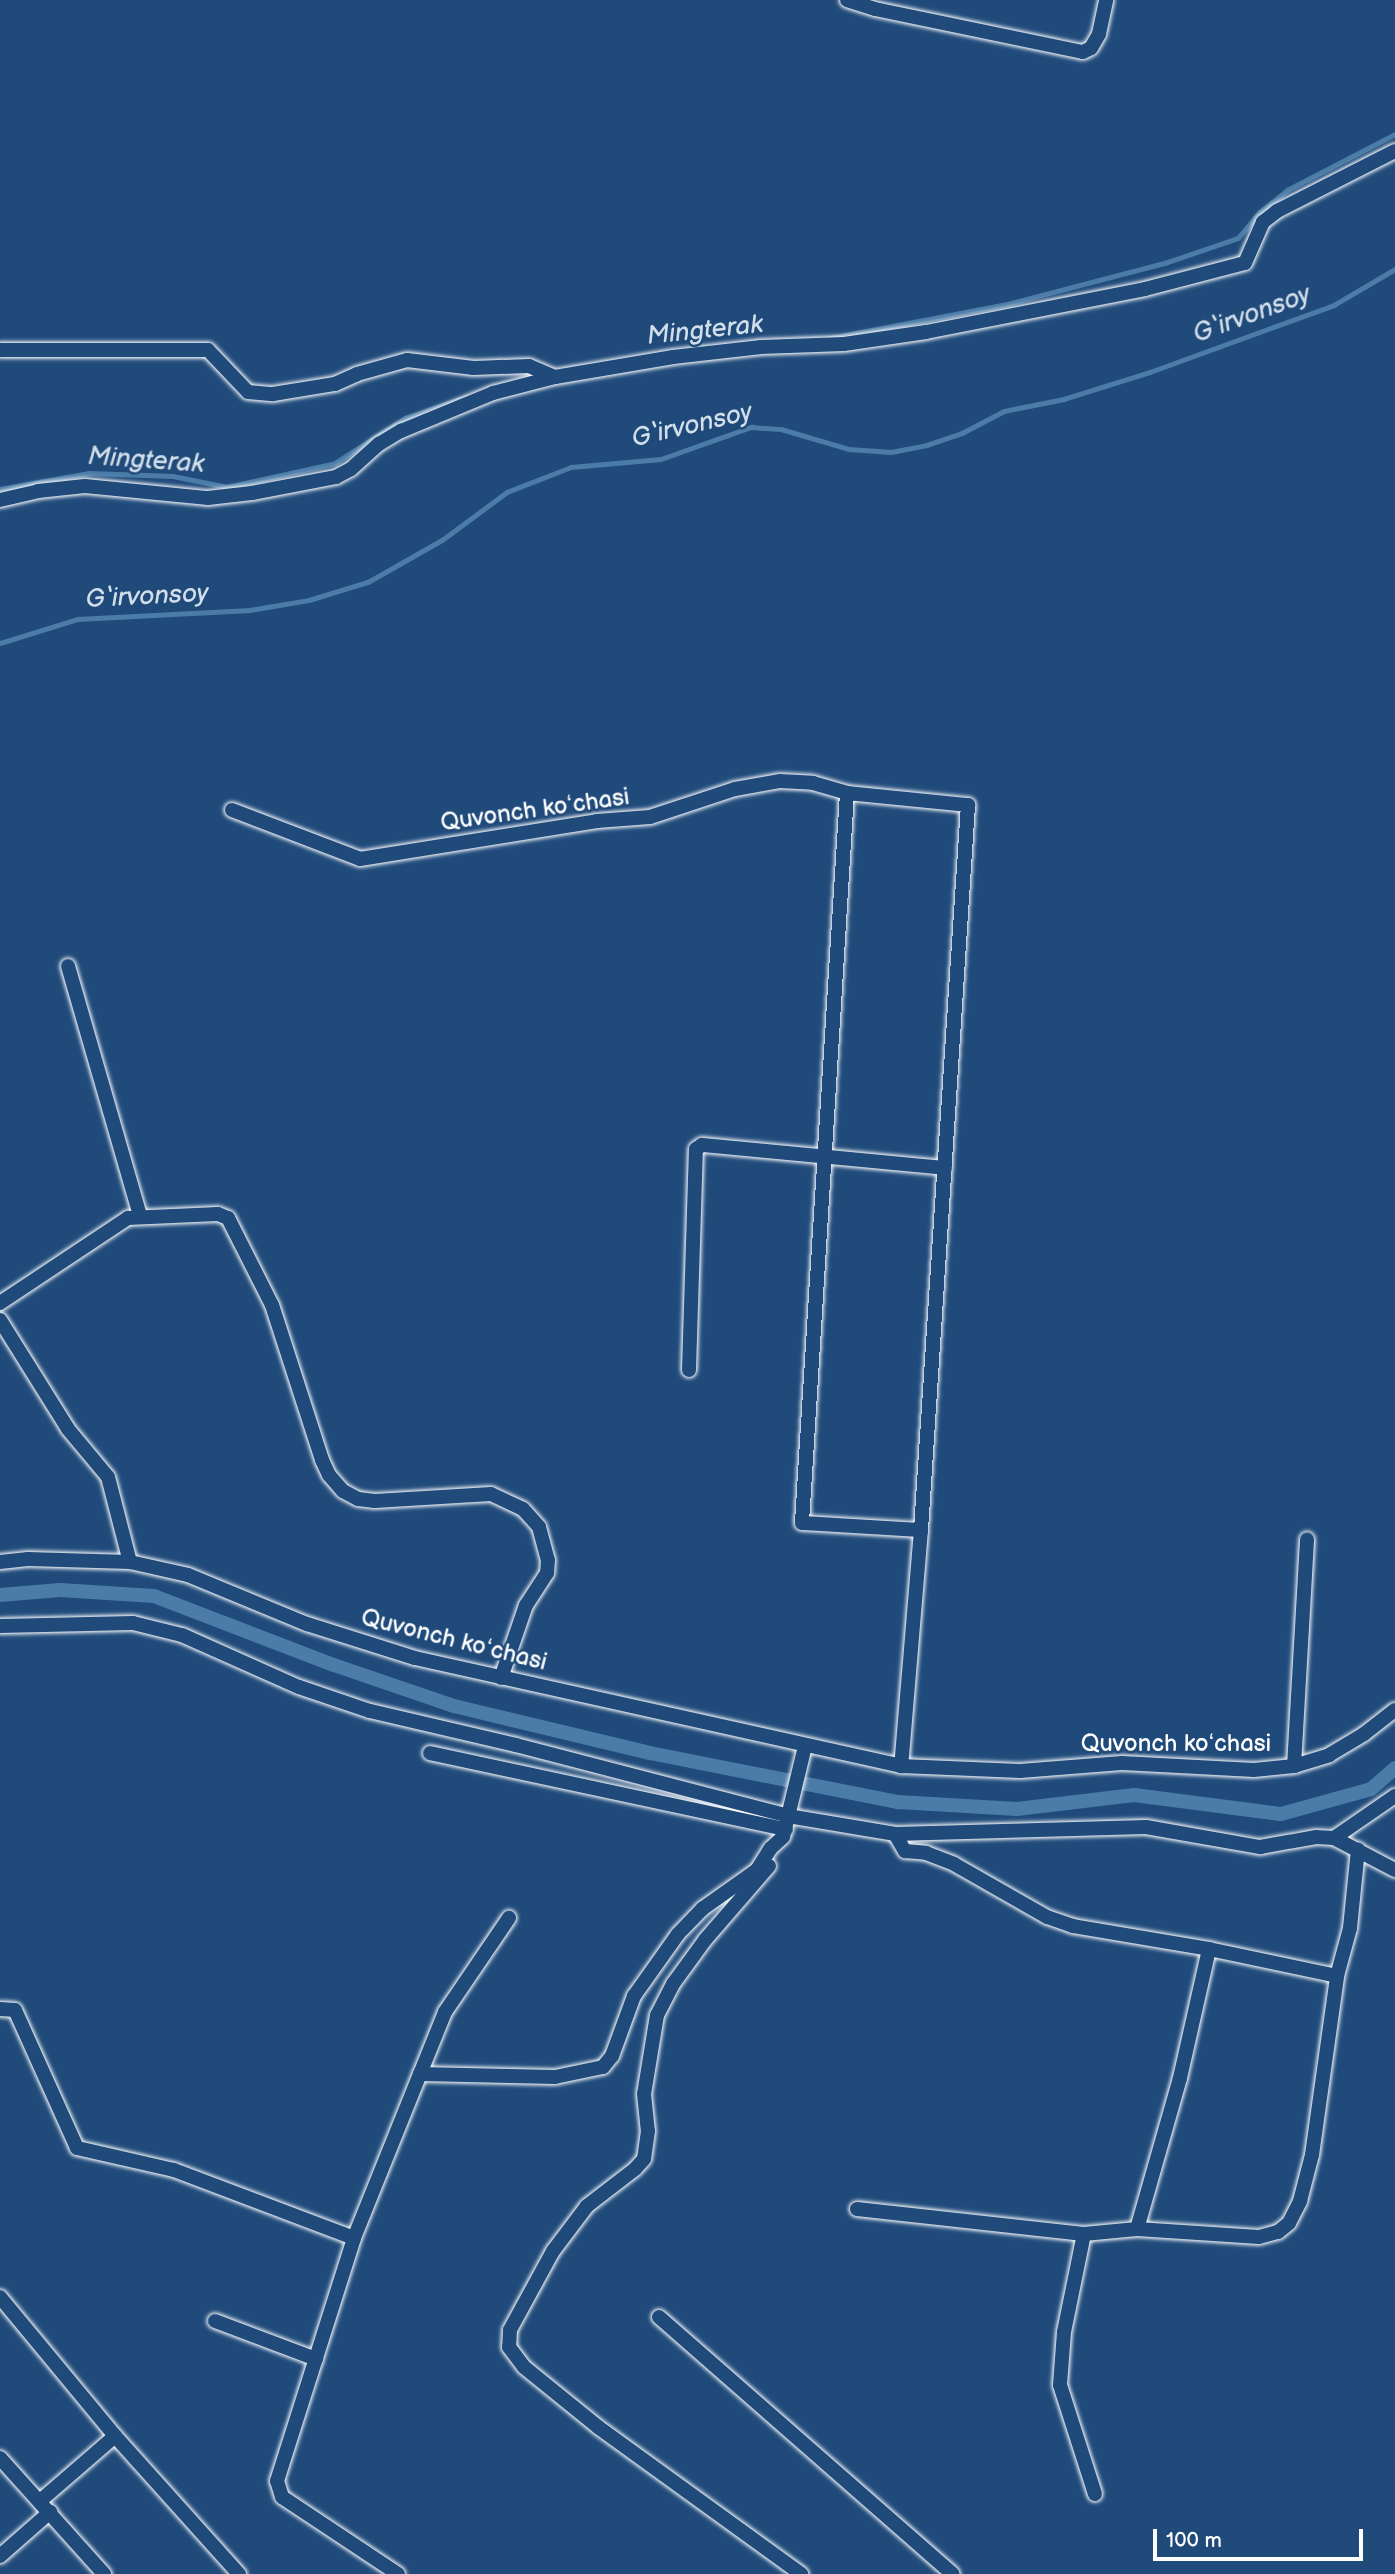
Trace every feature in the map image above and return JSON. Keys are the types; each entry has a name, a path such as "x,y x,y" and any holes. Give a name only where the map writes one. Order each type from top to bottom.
{"street":[{"path":"847,0 887,12 1018,36 1070,52 1083,52 1091,48 1099,34 1106,0"},
{"path":"0,500 37,491 85,486 208,498 335,477 352,469 379,444 401,431 493,393 555,377 673,357 761,347 844,344 926,332 1145,289 1245,263 1263,222 1277,211 1395,150"},
{"path":"0,350 208,350 248,392 273,394 335,384 357,374 407,360 474,368 529,366 555,377"},
{"name":"Quvonch koʻchasi","path":"232,810 360,859 597,821 650,817 735,789 780,781 813,783 847,793 968,805 921,1530 901,1766"},
{"path":"847,793 802,1522 921,1530"},
{"path":"68,966 140,1215"},
{"path":"689,1370 696,1149 702,1145 945,1168"},
{"path":"0,1303 113,1227 140,1215 218,1214 228,1219 272,1305 322,1460 329,1475 343,1491 358,1499 375,1501 491,1494 523,1509 539,1527 548,1560 547,1573 526,1605 501,1678"},
{"path":"0,1320 68,1429 108,1477 130,1562"},
{"path":"1294,1766 1307,1539"},
{"name":"Quvonch koʻchasi","path":"0,1562 28,1559 130,1562 188,1575 307,1624 415,1658 901,1766 1020,1771 1122,1763 1254,1770 1294,1766 1329,1755 1364,1734 1395,1710"},
{"path":"0,1626 119,1623 182,1635 299,1687 370,1712 516,1745 786,1827"},
{"path":"801,2574 598,2427 524,2367 509,2347 510,2330 553,2251 587,2206 644,2159 648,2131 644,2094 657,2015 673,1984 705,1940 731,1906 760,1880 778,1853 805,1746"},
{"path":"430,1753 786,1827 895,1833 1040,1832 1146,1826 1260,1847 1316,1837 1334,1838 1395,1870"},
{"path":"1334,1838 1395,1796"},
{"path":"420,2074 555,2077 603,2067 612,2056 634,1996 678,1934 702,1909 757,1871 786,1827"},
{"path":"895,1833 905,1851 926,1853 954,1864 1047,1917 1073,1926 1209,1949 1337,1976"},
{"path":"857,2209 1084,2234 1137,2229 1259,2237 1278,2232 1289,2223 1300,2201 1312,2155 1337,1976 1350,1928 1358,1849"},
{"path":"398,2574 282,2497 277,2481 354,2238 444,2011 509,1918"},
{"path":"1137,2229 1173,2104 1209,1949"},
{"path":"0,2009 15,2010 77,2148 174,2170 354,2238"},
{"path":"1084,2234 1064,2332 1060,2385 1095,2494"},
{"path":"0,2297 115,2436 239,2574"},
{"path":"659,2317 953,2574"},
{"path":"215,2321 316,2359"},
{"path":"0,2556 115,2436"},
{"path":"0,2458 104,2574"}],"waterway":[{"name":"Mingterak","path":"830,338 1011,303 1165,263 1238,238 1260,212 1287,190 1395,134"},
{"name":"G‘irvonsoy","path":"0,643 78,619 250,610 309,600 368,582 442,540 507,492 571,467 661,459 751,427 781,429 849,449 891,452 927,445 962,433 1004,411 1064,399 1150,372 1334,305 1395,269"},
{"name":"Mingterak","path":"0,489 89,473 173,476 227,487 335,463 405,418 466,397"},
{"path":"0,1595 60,1590 154,1596 334,1665 454,1706 650,1753 898,1802 1017,1809 1134,1795 1281,1814 1371,1789 1395,1768"}]}
